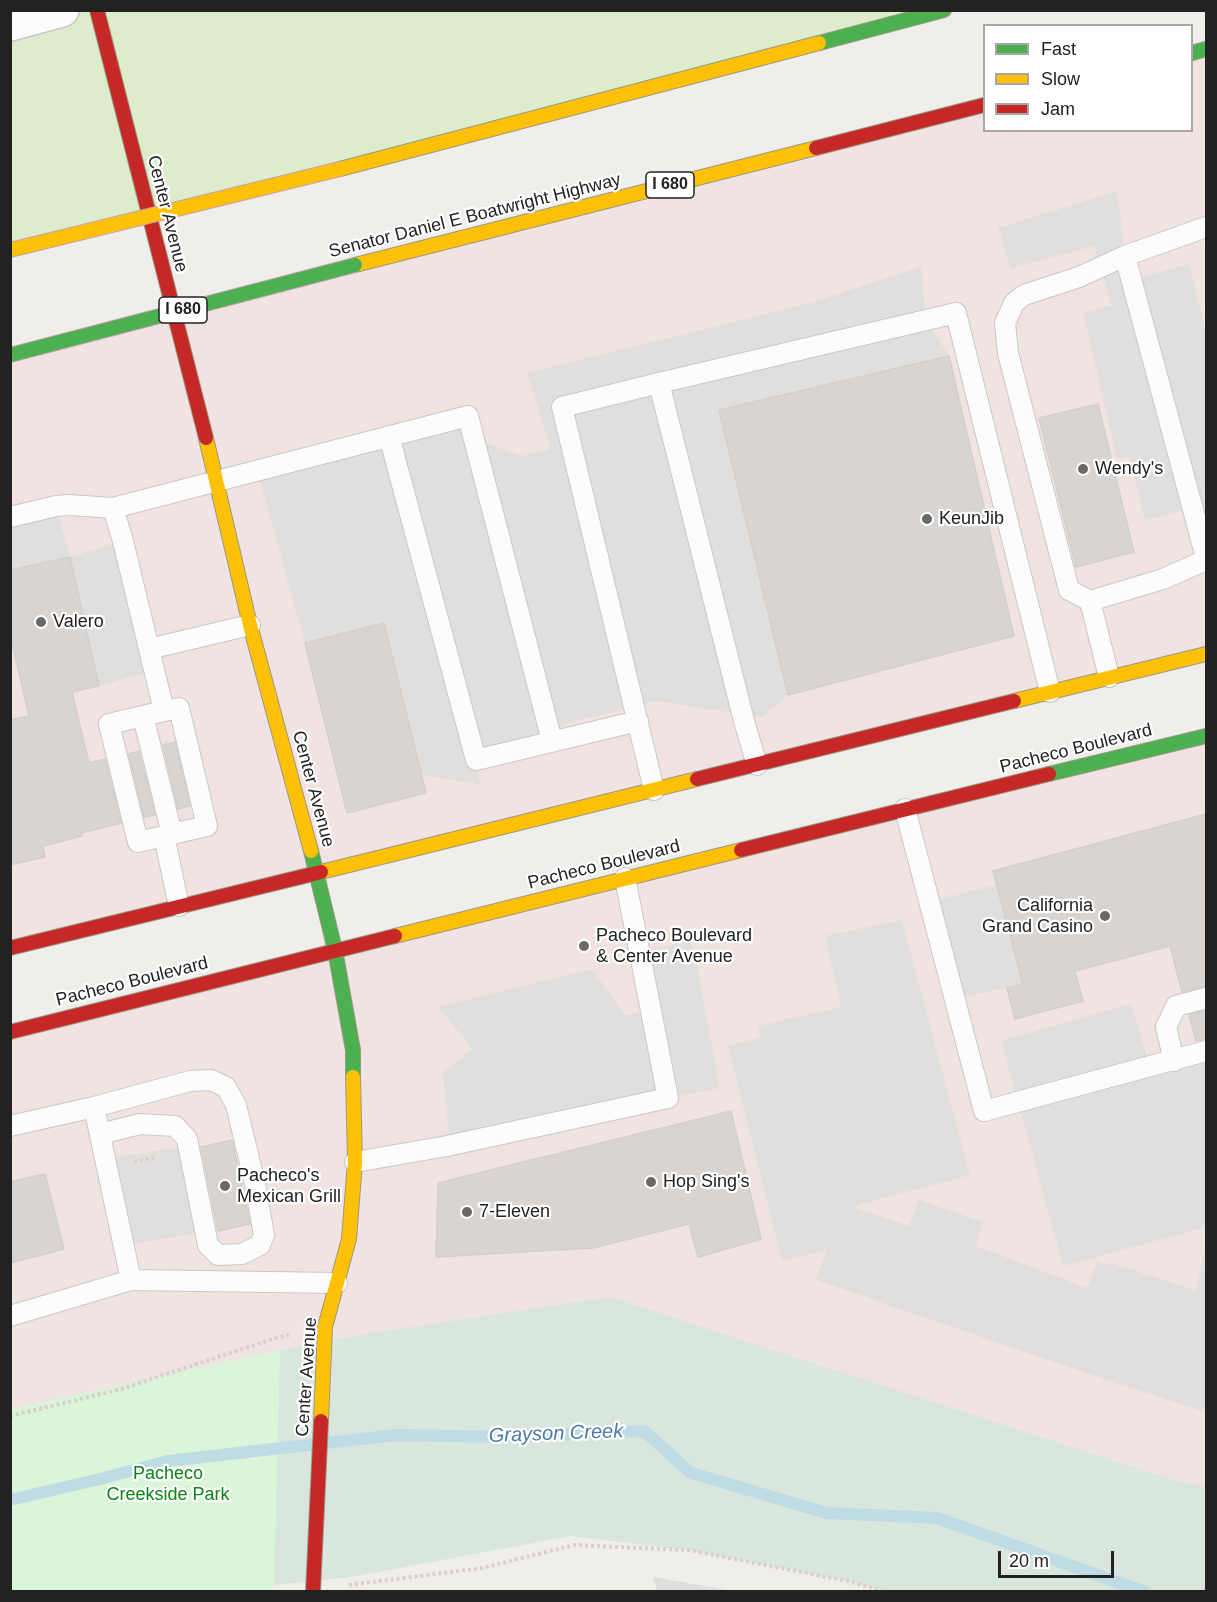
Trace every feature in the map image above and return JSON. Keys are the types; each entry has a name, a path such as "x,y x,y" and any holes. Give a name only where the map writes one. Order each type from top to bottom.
{"main road":[{"name":"Center Avenue","path":"97,10 216,480 250,624 317,873 335,950 353,1050 355,1162 350,1239 324,1333 313,1591"},
{"path":"10,250 340,169 944,10"},
{"name":"Senator Daniel E Boatwright Highway","path":"10,355 983,105"},
{"path":"10,948 1206,654"},
{"name":"Pacheco Boulevard","path":"10,1032 1206,736"}],"street":[{"path":"10,24 62,10"}],"lane":[{"path":"1125,256 1206,559 1163,579 1090,601 1069,590 1008,353 1005,323 1014,303 1024,295 1079,277 1125,256 1206,227"},
{"path":"654,790 562,407 957,314 1050,692"},
{"path":"659,383 757,765"},
{"path":"10,517 56,506 113,508 468,416 552,741"},
{"path":"388,436 476,760 638,721"},
{"path":"113,508 164,711"},
{"path":"1090,601 1109,677"},
{"path":"149,649 250,624"},
{"path":"179,708 207,826 138,842 109,724 164,711 179,708"},
{"path":"143,716 168,835 179,906"},
{"path":"905,809 984,1111 1206,1051"},
{"path":"355,1162 447,1146 668,1098 625,878"},
{"path":"1174,1060 1166,1028 1176,1006 1206,998"},
{"path":"10,1126 94,1107 190,1081 212,1080 226,1087 236,1105 254,1179 264,1235 260,1245 242,1254 218,1255 208,1245"},
{"path":"94,1107 131,1280"},
{"path":"100,1134 140,1124 175,1126 187,1139 208,1245 212,1281"},
{"path":"10,1316 131,1280 337,1283"}],"path":[{"path":"10,1416 122,1389 273,1340 324,1333"},
{"path":"313,1591 482,1568 574,1545 688,1550 847,1581 886,1592"}],"shaded area":[{"path":"1206,49 1206,654 11,948 11,355 983,105 983,132 1193,132 1193,53"},
{"path":"1117,191 1125,256 1133,280 1189,264 1206,333 1206,558 1193,508 1145,520 1129,456 1117,459 1083,312 1112,306 1094,246 1011,268 998,228"},
{"path":"921,267 926,320 949,356 788,695 762,717 656,701 563,724 552,741 476,760 480,784 421,775 384,623 305,643 257,470 468,416 475,440 522,456 551,449 527,373 809,303"},
{"path":"56,506 70,557 11,570 11,517"},
{"path":"123,541 154,670 99,686 70,557"},
{"path":"1206,736 1206,1487 1167,1478 359,1335 11,1409 10,1032"},
{"path":"996,885 1023,984 955,999 930,902"},
{"path":"902,920 970,1175 861,1204 854,1208 909,1226 919,1200 983,1222 976,1246 1087,1288 1097,1261 1109,1265 1111,1263 1196,1291 1206,1243 1206,1412 816,1280 826,1250 782,1261 728,1046 760,1038 758,1026 841,1007 825,936"},
{"path":"692,940 720,1088 450,1144 443,1073 473,1049 438,1007 592,969 625,1015 650,1010 639,952"},
{"path":"1131,1004 1150,1067 1177,1070 1206,1061 1206,1227 1063,1266 1001,1041"},
{"path":"185,1147 202,1232 124,1245 105,1158"},
{"path":"653,1577 733,1591 657,1591"}],"green space":[{"path":"62,11 944,11 11,250 11,24"},
{"path":"610,1297 1167,1478 1206,1487 1206,1591 886,1591 847,1581 688,1550 571,1536 351,1577 274,1585 270,1591 11,1591 10,1409 359,1335"},
{"name":"Pacheco Creekside Park","path":"280,1350 274,1585 270,1591 11,1591 11,1409"}],"building":[{"path":"949,356 1014,636 788,695 719,410"},
{"name":"Wendy's","path":"1098,404 1134,552 1076,567 1039,418"},
{"path":"70,557 99,686 72,692 89,763 105,759 121,823 43,846 45,857 10,865 10,720 29,716 10,634 10,570"},
{"path":"384,623 426,793 347,813 305,643"},
{"path":"175,742 190,806 178,809 163,745"},
{"path":"139,751 155,815 144,817 129,754"},
{"name":"California Grand Casino","path":"1206,814 1206,986 1182,992 1170,946 1075,971 1083,1001 1015,1019 1007,988 1023,984 993,871"},
{"path":"1206,1010 1206,1039 1196,1041 1189,1015"},
{"path":"731,1111 761,1239 698,1257 689,1224 593,1248 436,1257 438,1183"},
{"name":"Pacheco's Mexican Grill","path":"232,1140 250,1224 218,1231 201,1147"},
{"path":"45,1174 64,1249 10,1263 10,1182"}],"waterway":[{"name":"Grayson Creek","path":"10,1500 168,1461 396,1435 505,1437 644,1431 691,1473 827,1513 937,1518 1145,1592"}],"traffic: fast":[{"path":"819,43 944,10"},
{"path":"1193,53 1206,49"},
{"path":"10,355 355,265"},
{"path":"1049,774 1206,736"},
{"path":"311,851 335,950 353,1050 353,1077"}],"traffic: slow":[{"path":"340,169 819,43"},
{"path":"355,265 816,148"},
{"path":"10,250 340,169"},
{"path":"206,438 250,625 311,851"},
{"path":"1014,701 1206,654"},
{"path":"321,872 697,779"},
{"path":"395,936 741,850"},
{"path":"321,1421 325,1327 349,1239 355,1162 353,1077"}],"traffic: jam":[{"path":"97,10 206,438"},
{"path":"816,148 983,105"},
{"path":"697,779 1014,701"},
{"path":"741,850 1049,774"},
{"path":"10,948 321,872"},
{"path":"10,1032 395,936"},
{"path":"313,1592 321,1421"}],"place":[{"name":"Wendy's","path":"1083,469"},
{"name":"KeunJib","path":"927,519"},
{"name":"Valero","path":"41,622"},
{"name":"California Grand Casino","path":"1105,916"},
{"name":"Pacheco Boulevard & Center Avenue","path":"584,946"},
{"name":"Hop Sing's","path":"651,1182"},
{"name":"Pacheco's Mexican Grill","path":"225,1186"},
{"name":"7-Eleven","path":"467,1212"}]}
